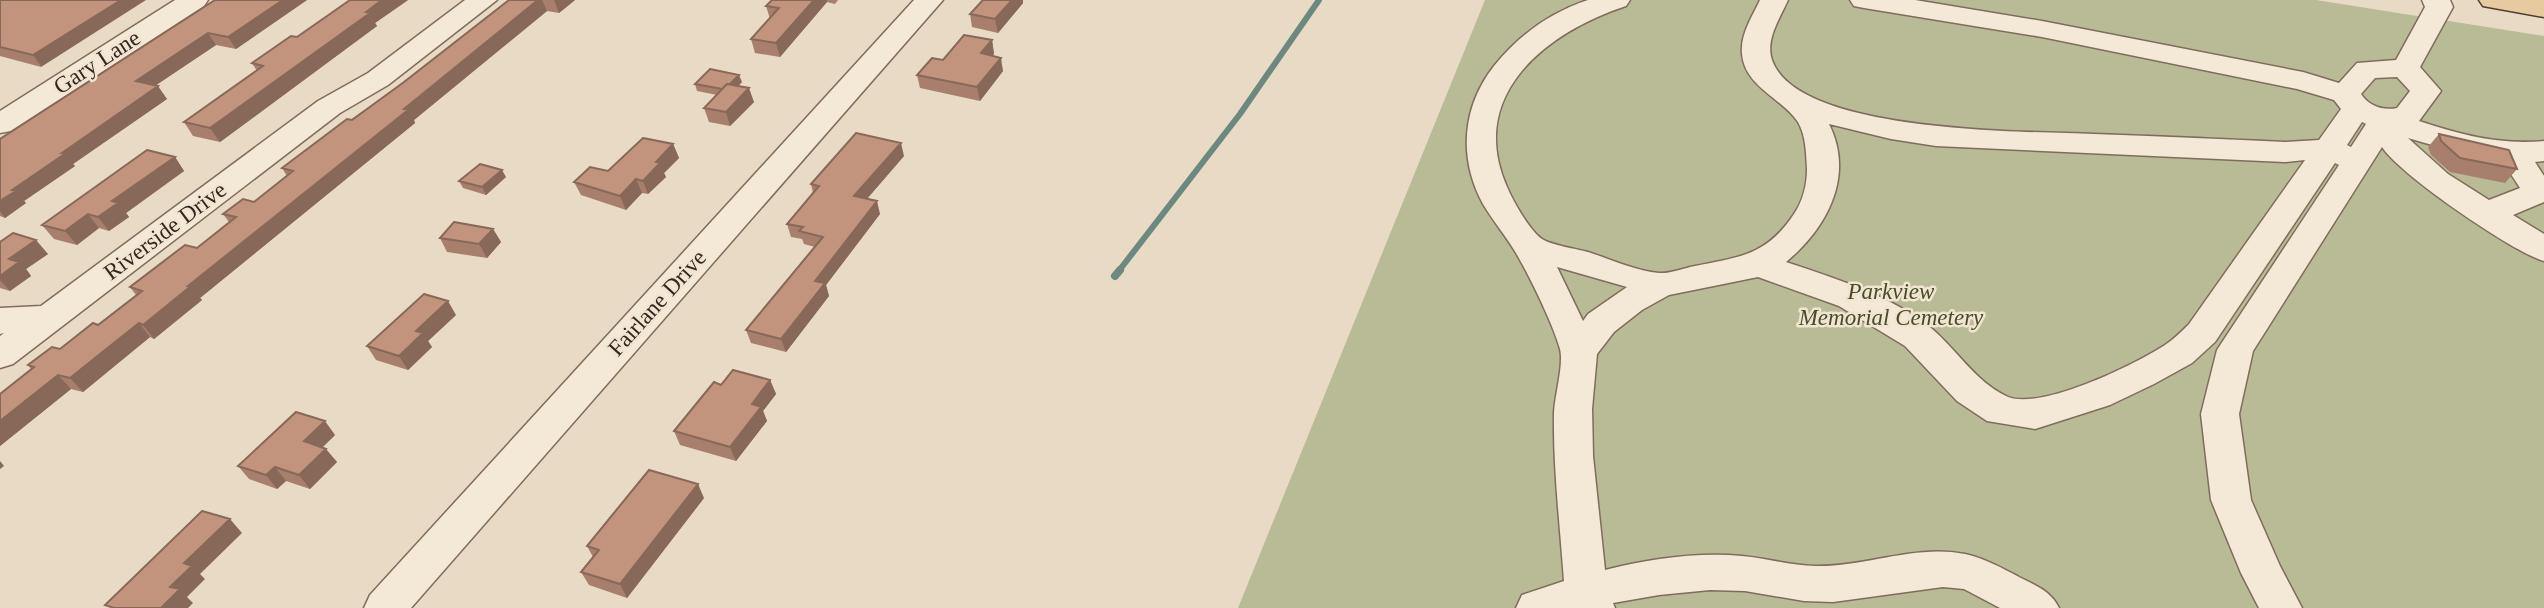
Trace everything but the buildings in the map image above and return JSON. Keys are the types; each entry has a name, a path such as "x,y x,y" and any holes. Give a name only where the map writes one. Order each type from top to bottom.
{"main road":[{"path":"2494,0 2544,8"}],"street":[{"name":"Gary Lane","path":"0,124 194,0"},
{"name":"Riverside Drive","path":"330,107 359,73 456,0"},
{"name":"Riverside Drive","path":"0,355 330,107 378,79 483,0"},
{"name":"Fairlane Drive","path":"385,608 929,0"},
{"path":"1590,600 1574,456 1573,409 1579,351 1530,247 1508,219 1483,161 1482,123 1492,90 1510,64 1536,37 1575,14 1616,0"},
{"path":"1579,351 1601,323 1630,301 1660,285 1759,265 1784,248 1820,200 1824,174 1820,144 1813,122 1795,100 1772,82 1758,62 1756,41 1774,0"},
{"path":"1864,0 2055,31 2247,72 2303,81 2362,107 2455,141 2529,153 2538,197 2484,214"},
{"path":"2405,68 2440,7 2436,0"},
{"path":"1759,265 1851,297 1918,337 1970,391 2000,411 2035,415 2097,395 2179,354 2202,333 2249,264 2306,210 2343,155 2362,107 2367,69 2405,68 2426,91 2407,116 2362,107"},
{"path":"1795,100 1846,120 1890,131 1936,136 2343,155"},
{"path":"2362,107 2398,148 2437,181 2484,214 2544,250"},
{"path":"2281,608 2262,573 2231,500 2220,414 2235,349 2281,278 2306,210"},
{"path":"1530,247 1660,285"},
{"path":"2249,264 2281,278"},
{"path":"0,321 49,318"},
{"path":"2202,333 2235,349"},
{"path":"1537,608 1590,600 1659,577 1734,573 1814,584 1869,580 1927,570 1965,571 2038,608"}],"green space":[{"name":"Parkview Memorial Cemetery","path":"1485,0 2316,0 2544,36 2544,608 1238,608"}],"waterway":[{"path":"1118,272 1240,114 1319,0"},
{"path":"1115,276 1120,270"}]}
